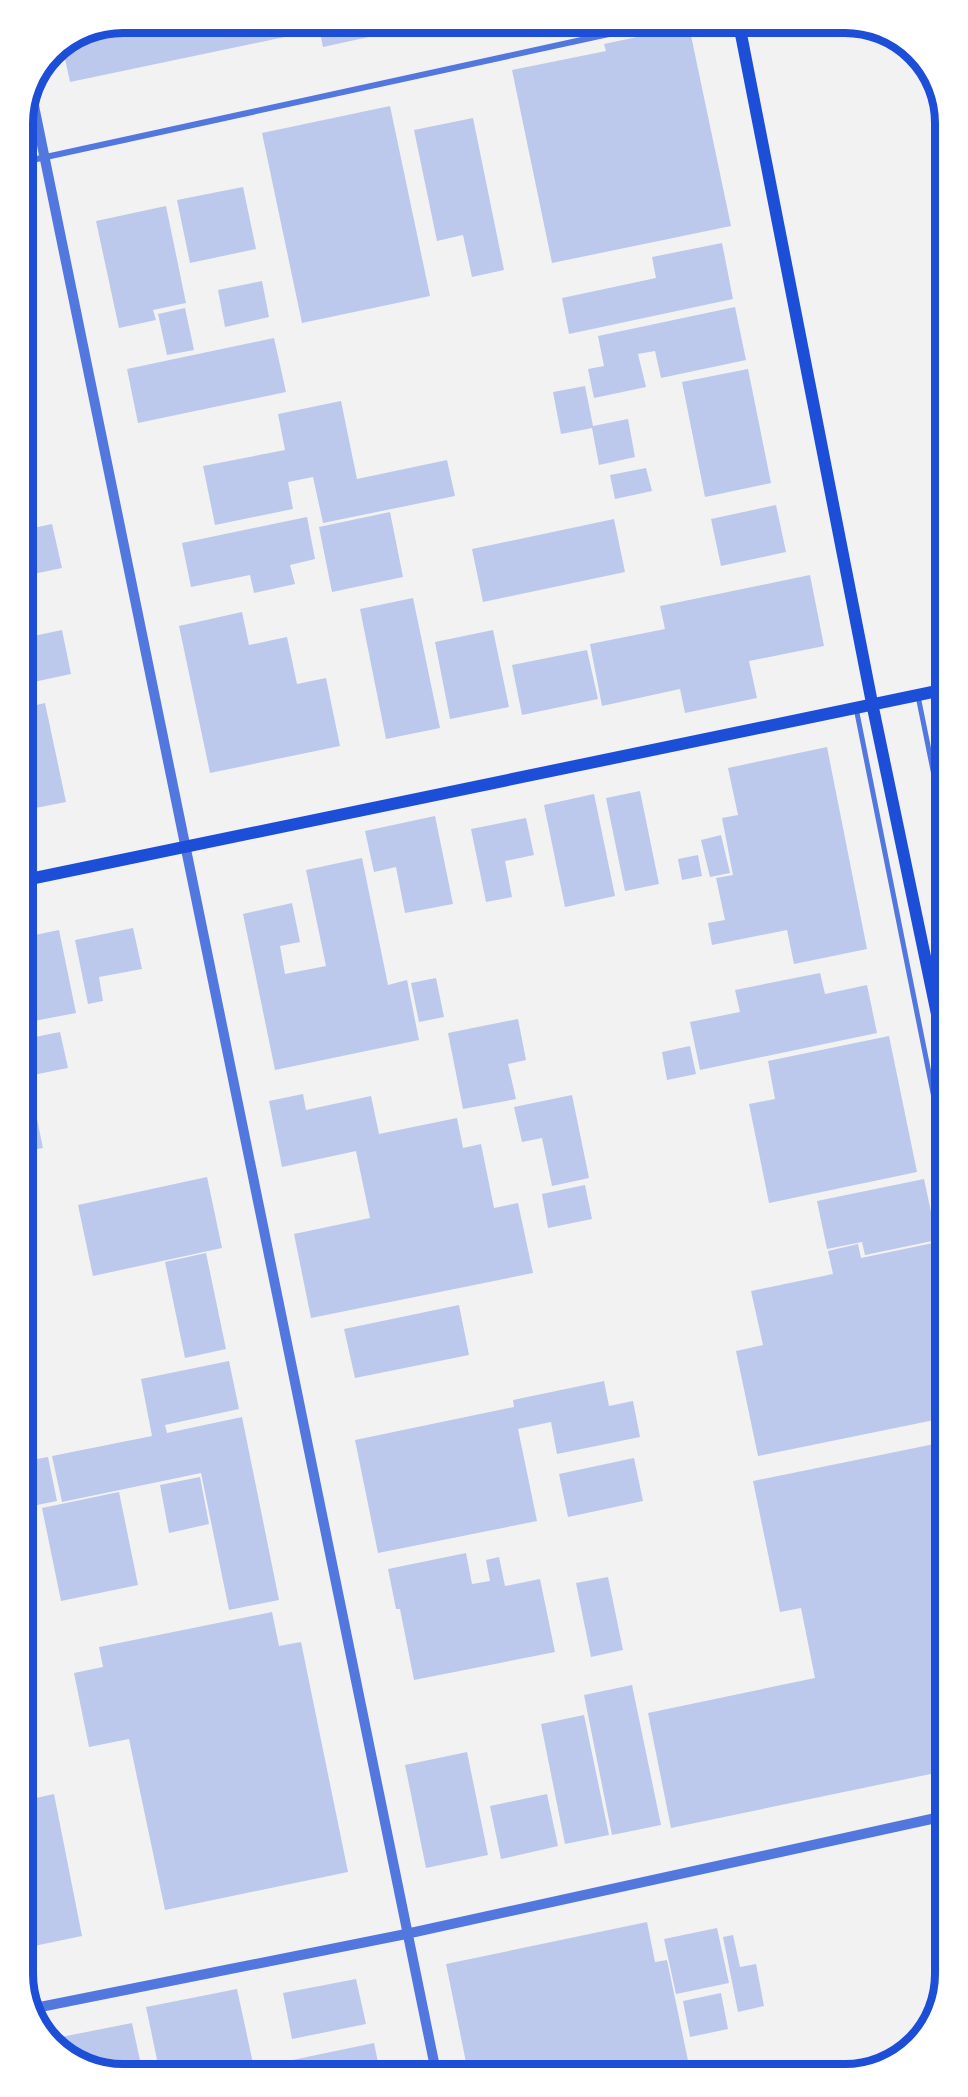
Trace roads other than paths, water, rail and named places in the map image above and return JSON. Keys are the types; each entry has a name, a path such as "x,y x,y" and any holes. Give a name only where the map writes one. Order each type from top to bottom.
{"main road":[{"path":"741,33 872,704 935,1005"},
{"path":"33,878 935,691"}],"street":[{"path":"33,160 613,33"},
{"path":"35,108 434,2064"},
{"path":"918,694 935,779"},
{"path":"856,708 935,1103"},
{"path":"39,2007 406,1934 935,1818"}]}
